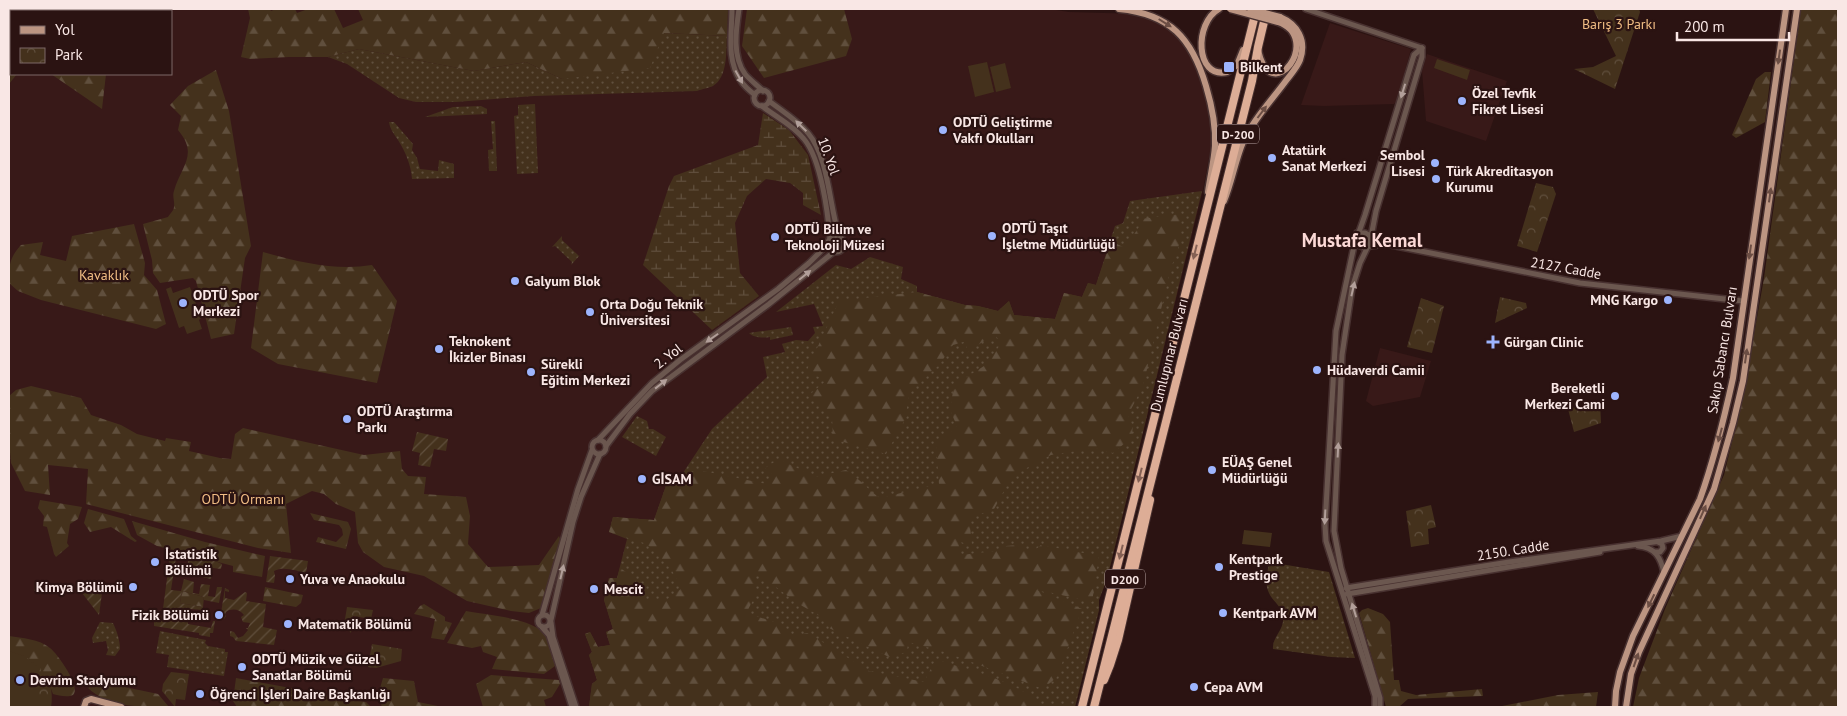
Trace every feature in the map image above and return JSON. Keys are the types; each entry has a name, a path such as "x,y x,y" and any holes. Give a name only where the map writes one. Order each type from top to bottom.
{"highway":[{"name":"Dumlupınar Bulvarı","path":"1082,707 1256,9"},
{"name":"Dumlupınar Bulvarı","path":"1094,707 1096,695 1110,665 1118,640 1145,528 1155,464 1252,81 1267,9"}],"main road":[{"path":"1119,9 1151,15 1168,25 1181,36 1200,64 1211,102 1214,121 1215,147 1207,205"},
{"path":"1219,9 1212,14 1203,30 1202,51 1210,68 1216,72 1224,73 1233,69 1239,60 1250,32"},
{"path":"1216,220 1230,186 1236,161 1244,142 1257,120 1300,60 1303,48 1300,34 1289,21 1224,9"},
{"path":"1250,9 1279,19 1289,28 1294,35 1297,46 1296,56 1284,72 1271,73 1262,62 1258,47"},
{"name":"Sakıp Sabancı Bulvarı","path":"1615,707 1616,690 1628,650 1700,499 1720,437 1733,378 1786,9"},
{"name":"Sakıp Sabancı Bulvarı","path":"1626,707 1631,674 1639,652 1714,489 1734,423 1743,382 1797,9"},
{"path":"84,707 88,700 97,704 121,707"}],"street":[{"name":"10. Yol","path":"732,9 735,19 738,61 746,75 768,94 769,101 800,124 813,141 823,166 839,236"},
{"name":"10. Yol","path":"739,9 735,19 731,54 732,62 741,82 755,95 755,103 789,124 804,139 812,151 822,184 829,241"},
{"path":"1306,9 1422,48"},
{"path":"1375,707 1375,696 1326,541 1325,525 1334,348 1339,310 1354,243 1365,215 1414,55 1422,48"},
{"path":"1380,707 1380,698 1336,550 1334,531 1342,355 1352,288 1368,246 1376,210 1422,57 1422,48"},
{"path":"755,95 758,91 763,91"},
{"path":"762,106 769,101"},
{"path":"1398,109 1406,109"},
{"path":"1388,138 1397,140"},
{"path":"1357,233 1363,232 1371,235"},
{"name":"2127. Cadde","path":"1371,235 1386,244"},
{"name":"2. Yol","path":"564,677 548,634 538,620 542,615 578,489 593,444 640,395 680,360 778,289 809,263 834,236 839,236"},
{"path":"829,241 831,249 839,251 844,246 844,242 839,236"},
{"path":"1354,243 1361,247 1368,246"},
{"name":"2127. Cadde","path":"1368,246 1386,244 1580,283 1743,301"},
{"name":"2. Yol","path":"572,707 552,633 551,621 573,522 581,497 600,454 604,452 606,446 640,403 652,392 768,305 834,251"},
{"path":"680,360 686,365"},
{"path":"598,440 604,442 606,446"},
{"path":"592,450 600,454"},
{"name":"2150. Cadde","path":"1342,592 1348,588 1682,536"},
{"path":"1657,541 1662,544 1663,548 1660,552 1655,552 1661,561 1664,574"},
{"name":"2150. Cadde","path":"1342,592 1349,594 1637,546 1645,547 1655,552"},
{"path":"542,615 548,615 551,621 547,626 542,627"},
{"name":"2. Yol","path":"571,699 576,707"}],"shaded area":[{"name":"Orta Doğu Teknik Üniversitesi","path":"9,9 1050,9 1069,12 1140,14 1169,30 1185,46 1199,73 1209,106 1212,142 1203,190 1107,579 1099,600 1099,610 1075,707 9,707"},
{"path":"1330,23 1411,49 1397,101 1394,104 1301,105"},
{"name":"Özel Tevfik Fikret Lisesi","path":"1427,54 1507,81 1486,141 1426,121 1422,71"},
{"path":"1380,348 1431,361 1420,397 1373,406 1366,401"}],"green space":[{"path":"9,9 139,9 10,10 10,75 16,75 9,84"},
{"path":"248,9 270,9 271,11 276,9 295,9 297,13 308,9 334,9 343,28 363,20 358,9 728,9 727,36 664,33 650,68 562,79 526,62 474,71 359,49 328,57 250,59 241,57 250,18"},
{"path":"747,9 844,9 852,39 846,56 764,78 742,46"},
{"name":"Barış 3 Parkı","path":"1593,9 1639,9 1640,12 1615,89 1574,69 1593,67 1616,56"},
{"path":"1801,9 1838,9 1838,707 1633,707 1639,678 1665,609 1724,475 1743,397 1764,278"},
{"path":"664,33 727,36 724,70 718,82 713,86 697,91 534,96 456,102 416,102 399,98 347,64 328,57 359,49 474,71 526,62 562,79"},
{"path":"1437,59 1470,70 1467,80 1434,68"},
{"path":"987,62 994,92 975,97 968,66"},
{"path":"1005,63 1011,88 996,92 990,67"},
{"path":"216,70 229,111 251,246 245,258 234,334 211,339 196,281 193,278 160,283 153,273 152,260 143,224 168,217 172,212 174,207 174,191 187,160 187,147 178,130 181,116 170,105 188,86"},
{"path":"1765,72 1771,72 1765,122 1736,138 1732,135 1756,79"},
{"path":"52,75 106,75 102,109"},
{"path":"535,104 538,173 517,174 514,116 518,115 518,105"},
{"path":"481,106 487,109 487,114 425,117 453,107"},
{"path":"763,113 789,130 808,155 821,215 803,205 803,193 790,183 766,179 747,196 735,223 740,273 759,296 712,330 643,265 674,176 758,145"},
{"path":"491,121 495,121 497,171 489,171 488,150 493,149"},
{"path":"389,122 394,122 413,144 412,150 417,158 420,169 438,171 439,160 454,164 454,178 412,179 408,159"},
{"path":"1536,183 1553,187 1556,194 1537,252 1517,246"},
{"path":"1202,191 1107,579 1099,600 1099,610 1075,707 589,707 592,684 597,680 589,655 592,652 585,634 590,632 598,647 610,645 606,632 613,629 604,600 609,578 617,578 627,539 609,532 613,517 654,520 667,483 679,479 712,429 767,377 763,357 785,352 782,344 796,340 808,341 815,333 813,327 823,326 814,304 776,312 836,265 851,269 870,257 903,267 901,279 917,286 917,292 965,305 998,311 1009,301 1014,315 1055,319 1064,293 1082,297 1088,283 1096,285 1115,226 1123,223 1130,201"},
{"path":"1181,214 1181,235 1171,267 1143,386 1128,415 1133,427 1131,438 1113,453 1094,448 1051,455 1012,476 993,511 969,516 972,546 958,541 961,555 1004,550 1006,546 1018,545 1021,550 1035,550 1041,545 1099,556 1092,602 1035,589 1082,609 1057,677 1043,689 945,652 908,642 907,652 889,657 829,628 827,620 797,603 756,574 756,595 746,613 778,623 791,636 808,633 869,671 924,682 936,659 1008,684 1021,690 1043,707 589,707 592,684 597,680 589,655 592,652 585,634 590,632 598,647 610,645 606,632 613,629 604,600 609,578 617,578 620,568 635,578 642,600 665,601 682,588 671,569 647,544 609,532 613,517 654,520 667,483 698,470 766,484 774,476 765,468 779,459 815,477 846,470 880,498 939,484 936,446 957,426 950,410 954,385 984,366 1001,344 996,336 984,341 963,355 970,340 953,345 939,365 912,390 907,402 907,416 886,454 833,439 832,416 808,396 827,380 806,372 839,301 917,292 965,305 998,311 1009,301 1014,315 1055,319 1064,293 1082,297 1088,283 1096,285 1111,241 1125,248 1139,227 1140,219"},
{"name":"Kavaklık","path":"134,224 145,263 144,275 157,290 166,324 156,329 41,300 18,291 9,283 10,262 21,245 43,242 40,255 66,261 72,236"},
{"path":"562,236 562,240 579,256 581,254 571,265 572,262 555,246 552,247"},
{"path":"263,252 303,262 331,266 358,267 372,265 397,301 377,383 278,364 251,348"},
{"name":"ODTÜ Spor Merkezi","path":"171,287 173,293 190,287 201,318 199,320 202,329 187,334 184,326 179,328 166,289"},
{"path":"1500,297 1526,303 1527,308 1495,323"},
{"path":"1421,298 1444,306 1432,353 1407,347"},
{"path":"791,327 793,335 770,340 770,337 756,337 749,333"},
{"name":"ODTÜ Ormanı","path":"31,386 81,398 91,415 121,425 137,434 165,441 166,438 191,442 189,451 220,458 231,459 235,434 243,428 364,455 400,451 402,469 408,476 426,477 424,494 466,497 470,516 468,544 488,567 539,565 559,536 561,541 541,608 529,613 467,601 424,576 384,567 363,552 358,543 355,512 336,504 324,494 312,491 286,504 291,553 258,548 86,504 88,469 48,465 50,495 25,491 11,463 9,396 16,390"},
{"path":"1600,401 1601,423 1574,432 1568,409"},
{"path":"637,416 647,421 649,429 653,429 666,437 656,456 622,437"},
{"path":"417,432 448,439 446,451 434,449 430,467 418,465 420,453 412,451"},
{"path":"40,500 82,507 78,519 70,524 67,543 69,546 56,557 47,527 43,526 44,516 38,508"},
{"path":"1431,505 1436,527 1428,529 1429,544 1411,547 1406,511"},
{"path":"88,509 124,519 131,536 137,541 135,542 111,527 90,532 84,523"},
{"path":"310,513 348,522 351,529 346,549 316,542 318,537 336,542 343,535 342,529 339,525 314,520"},
{"name":"ODTÜ Ormanı","path":"132,521 205,542 265,556 262,577 233,572 233,566 157,546 137,535"},
{"path":"1244,530 1272,533 1270,547 1242,544"},
{"path":"170,556 176,557 171,590 181,591 184,579 194,582 193,593 199,594 201,584 210,585 208,596 215,597 217,587 222,587 219,603 204,600 204,597 182,591 180,603 203,607 203,610 191,609 188,624 211,628 213,621 215,621 213,633 210,633 210,637 199,635 199,633 154,626 154,622 162,616"},
{"path":"189,556 215,561 222,564 221,569 213,568 211,579 202,577 204,566 198,565 196,575 186,574"},
{"path":"270,556 308,561 306,573 282,569 274,571 274,583 266,582"},
{"path":"1269,562 1329,572 1355,658 1331,657 1273,649 1274,640 1282,625 1283,616 1281,609 1271,596 1267,586"},
{"path":"35,581 59,585 58,593 34,591"},
{"path":"265,587 303,595 301,603 296,607 263,601"},
{"path":"225,588 229,592 225,591 225,598 234,600 245,592 247,593 246,601 266,604 263,627 277,630 274,645 236,641 230,636 230,631 234,632 238,638 243,636 248,630 246,628 248,628 250,623 243,622 241,617 244,615 240,611 235,610 226,612 224,619 220,619"},
{"path":"79,589 102,593 99,615"},
{"path":"182,591 204,597 203,607 180,603"},
{"path":"424,604 445,617 445,621 452,623 444,640 431,638 435,619 414,614"},
{"path":"347,607 373,610 371,619 353,616 351,633 344,625"},
{"path":"1368,608 1383,614 1390,622 1394,680 1399,680 1401,691 1416,695 1482,689 1483,696 1408,699 1400,706 1386,707 1359,613"},
{"path":"466,611 522,621 541,630 549,643 555,666 544,674 492,669 497,657 483,652 481,646 472,648 447,643"},
{"path":"100,622 113,623 120,646 115,656 106,655 108,650 106,641 93,643 92,638"},
{"path":"160,631 206,640 205,643 208,646 225,649 225,652 228,652 224,676 167,667 169,655 156,653"},
{"path":"9,636 36,641 50,648 58,656 72,678 75,691 73,695 53,694 46,677 37,666 9,651"},
{"path":"372,644 402,649 401,661 376,668 368,667"},
{"name":"Devrim Stadyumu","path":"9,651 28,658 42,670 50,687 52,696 51,707 9,707"},
{"name":"Devrim Stadyumu","path":"9,651 24,656 41,669 31,678 37,690 37,707 9,707"},
{"path":"171,672 189,674 185,700 176,699 175,707 162,691 163,684"},
{"path":"491,675 559,680 560,684 552,697 544,700 546,707 483,707 476,684"},
{"path":"236,678 366,702 371,707 237,707 233,701"},
{"path":"383,678 414,681 418,702 443,707 382,707 378,695"},
{"path":"106,683 158,694 169,707 116,703 96,695 88,688 96,684"},
{"path":"1598,692 1596,707 1497,707 1558,695"}],"place":[{"name":"Bilkent","path":"1229,67"},
{"name":"Özel Tevfik Fikret Lisesi","path":"1462,101"},
{"name":"ODTÜ Geliştirme Vakfı Okulları","path":"943,130"},
{"name":"Atatürk Sanat Merkezi","path":"1272,158"},
{"name":"Sembol Lisesi","path":"1435,163"},
{"name":"Türk Akreditasyon Kurumu","path":"1436,179"},
{"name":"ODTÜ Taşıt İşletme Müdürlüğü","path":"992,236"},
{"name":"ODTÜ Bilim ve Teknoloji Müzesi","path":"775,237"},
{"name":"Galyum Blok","path":"515,281"},
{"name":"MNG Kargo","path":"1668,300"},
{"name":"ODTÜ Spor Merkezi","path":"183,303"},
{"name":"Orta Doğu Teknik Üniversitesi","path":"590,312"},
{"name":"Gürgan Clinic","path":"1493,342"},
{"name":"Teknokent İkizler Binası","path":"439,349"},
{"name":"Hüdaverdi Camii","path":"1317,370"},
{"name":"Sürekli Eğitim Merkezi","path":"531,372"},
{"name":"Bereketli Merkezi Cami","path":"1615,396"},
{"name":"ODTÜ Araştırma Parkı","path":"347,419"},
{"name":"EÜAŞ Genel Müdürlüğü","path":"1212,470"},
{"name":"GİSAM","path":"642,479"},
{"name":"İstatistik Bölümü","path":"155,562"},
{"name":"Kentpark Prestige","path":"1219,567"},
{"name":"Yuva ve Anaokulu","path":"290,579"},
{"name":"Kimya Bölümü","path":"133,587"},
{"name":"Mescit","path":"594,589"},
{"name":"Kentpark AVM","path":"1223,613"},
{"name":"Fizik Bölümü","path":"219,615"},
{"name":"Matematik Bölümü","path":"288,624"},
{"name":"ODTÜ Müzik ve Güzel Sanatlar Bölümü","path":"242,667"},
{"name":"Devrim Stadyumu","path":"20,680"},
{"name":"Cepa AVM","path":"1194,687"},
{"name":"Öğrenci İşleri Daire Başkanlığı","path":"200,694"}],"district":[{"name":"Mustafa Kemal","path":"1362,240"}]}
